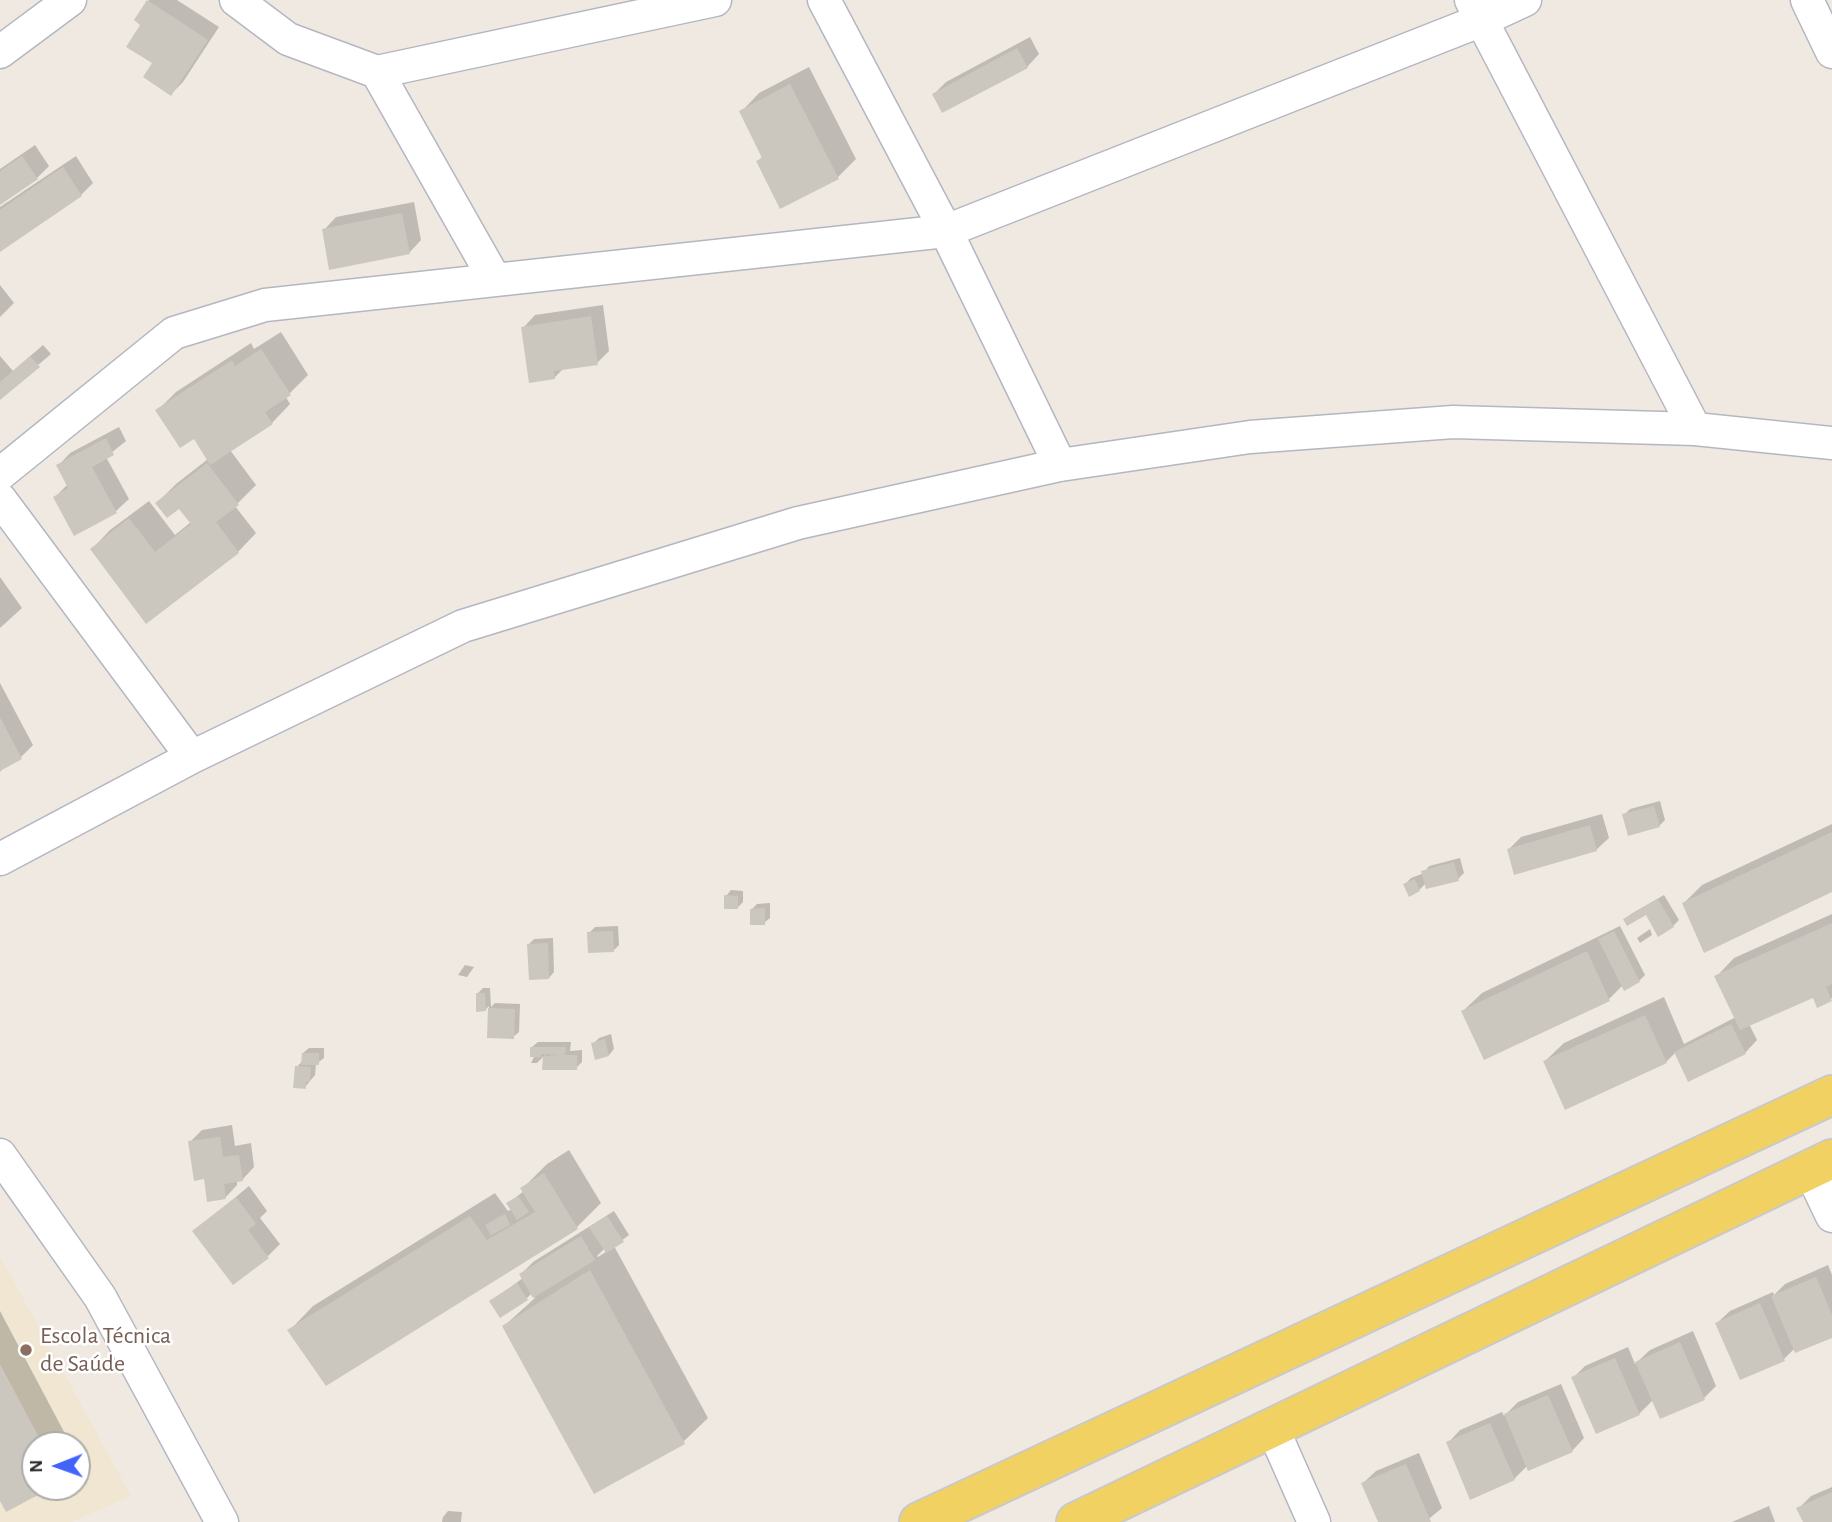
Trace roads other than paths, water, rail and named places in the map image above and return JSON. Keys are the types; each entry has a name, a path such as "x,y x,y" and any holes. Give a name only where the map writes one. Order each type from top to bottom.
{"main road":[{"path":"919,1522 1832,1095"},
{"path":"1076,1522 1821,1164"}],"street":[{"path":"0,52 70,0"},
{"path":"236,0 288,39 377,72 715,0"},
{"path":"824,0 946,231 1060,465"},
{"path":"0,474 173,333 265,305 946,231 1477,10 1525,0"},
{"path":"1807,0 1832,52"},
{"path":"1477,10 1695,429"},
{"path":"377,72 495,280"},
{"path":"0,859 192,757 463,626 798,523 1060,465 1250,436 1453,422 1695,429 1832,443"},
{"path":"0,499 192,757"},
{"path":"0,1155 100,1297 222,1522"},
{"path":"1821,1164 1832,1216"},
{"path":"1272,1427 1314,1522"}],"place":[{"name":"Escola Técnica de Saúde","path":"26,1350"}]}
